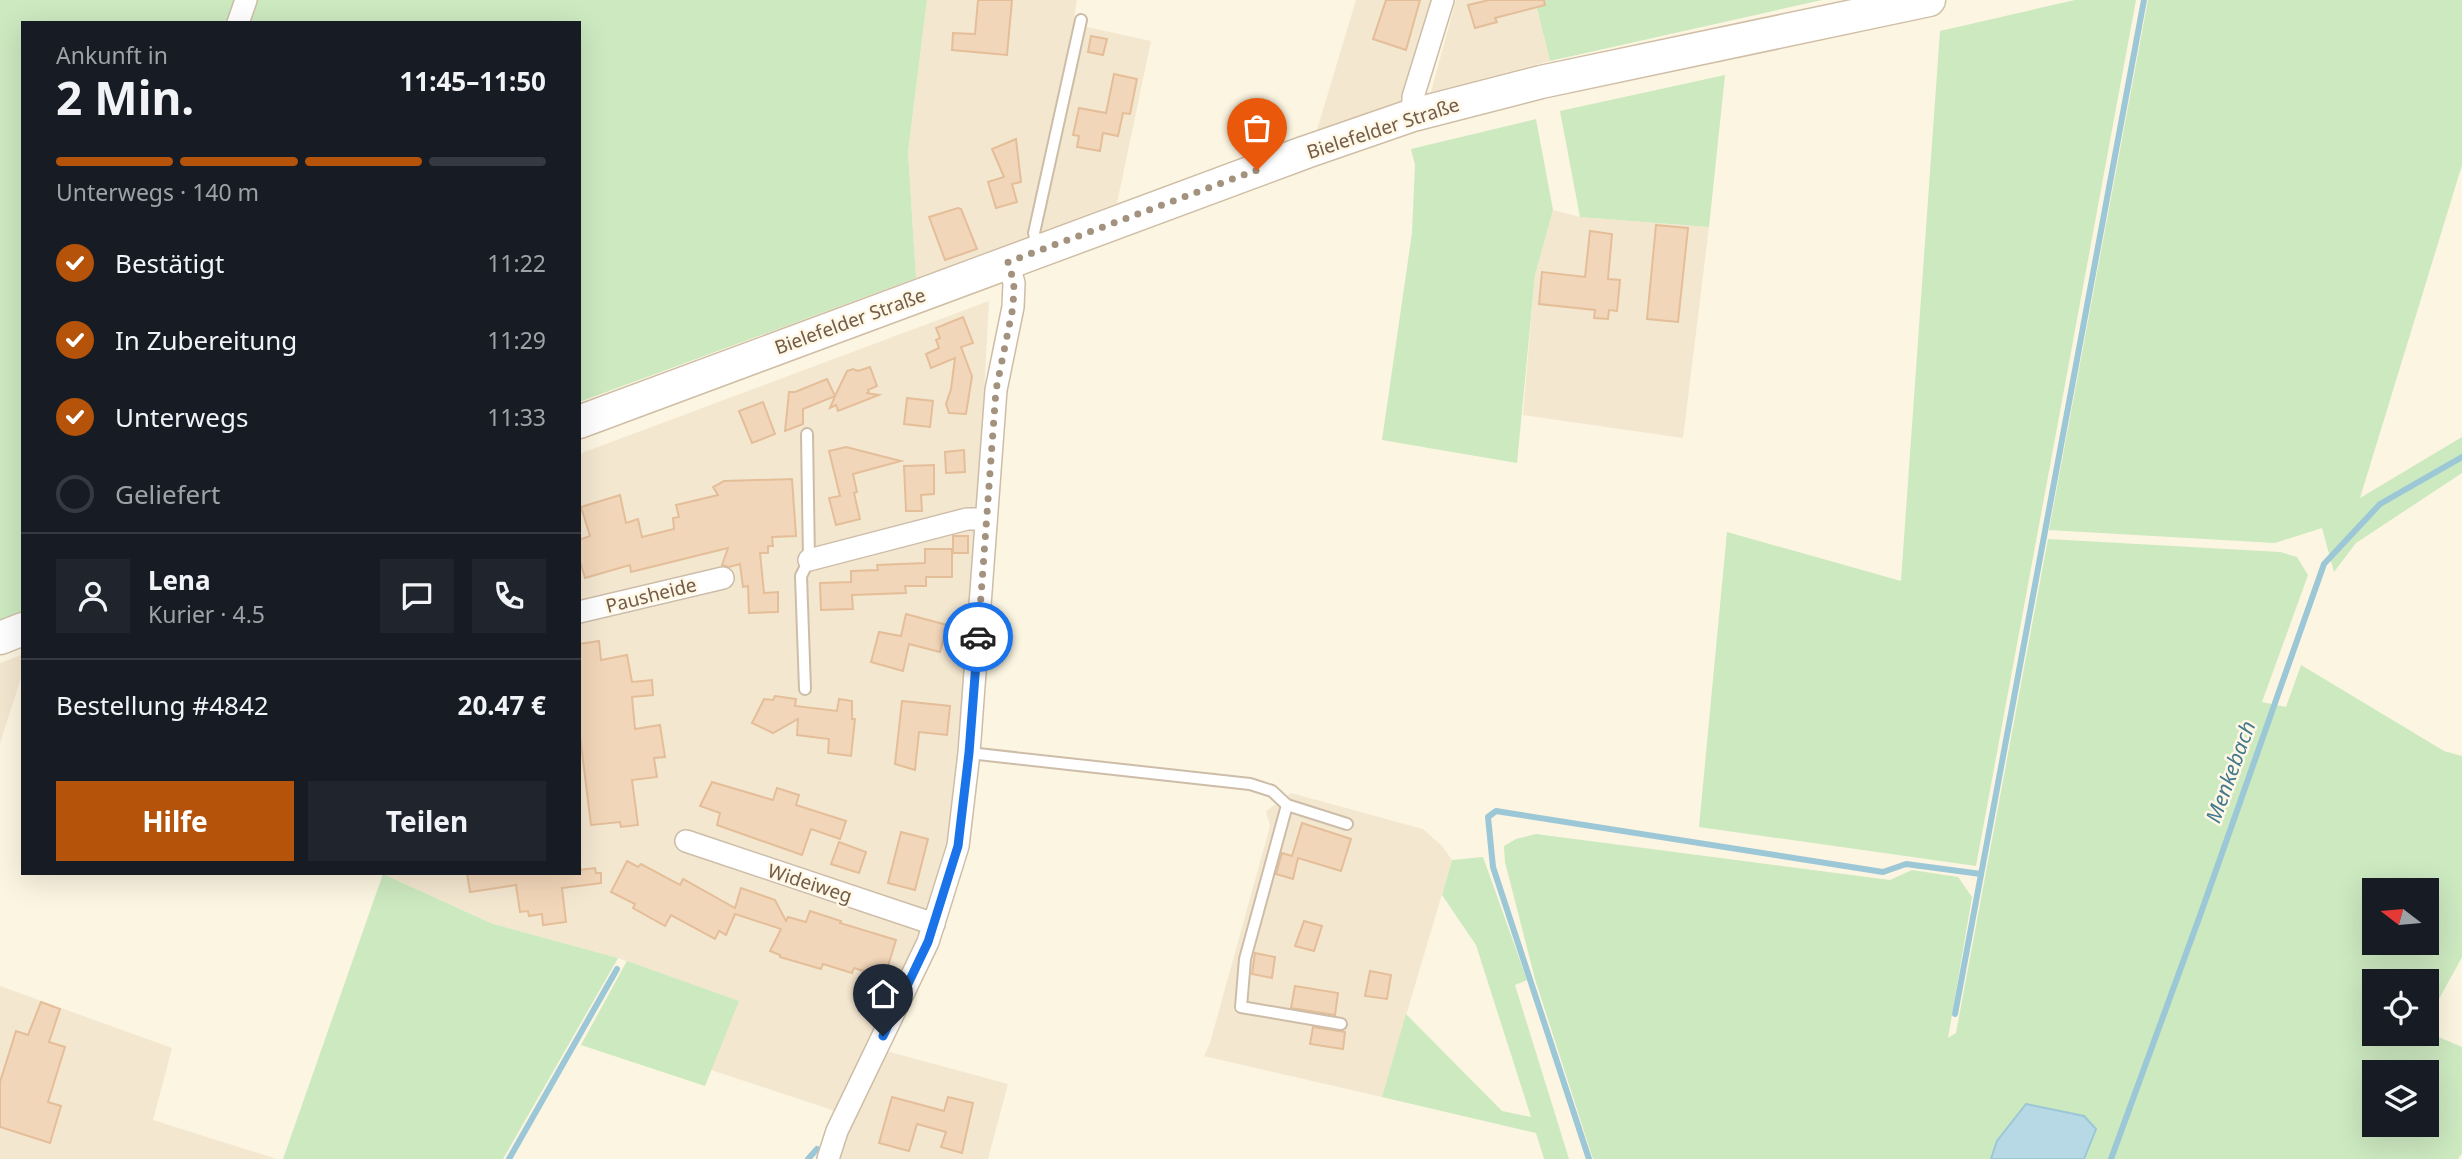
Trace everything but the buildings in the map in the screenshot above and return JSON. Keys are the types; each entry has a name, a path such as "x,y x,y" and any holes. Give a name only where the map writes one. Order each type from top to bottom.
{"main road":[{"name":"Bielefelder Straße","path":"581,421 1306,152 1413,115 1541,82 1929,0"},
{"path":"0,638 21,630"}],"street":[{"path":"239,21 246,0"},
{"path":"1413,115 1413,97 1443,0"},
{"path":"828,1159 837,1131 928,942 958,846 969,753 996,390 1013,307 1014,283 1008,262"},
{"path":"809,560 967,519 986,519"},
{"name":"Pausheide","path":"581,612 723,578"},
{"name":"Wideiweg","path":"686,841 934,924"}],"lane":[{"path":"1038,251 1034,233 1081,20"},
{"path":"806,689 801,576 809,560 807,434"},
{"path":"969,753 1250,784 1272,791 1287,805 1346,824"},
{"path":"1287,805 1245,959 1241,1007 1341,1024"}],"shaded area":[{"path":"927,0 1077,0 1073,24 1151,41 1117,203 916,278 908,152"},
{"path":"1356,0 1433,0 1403,102 1317,130"},
{"path":"1456,0 1535,0 1550,61 1431,92"},
{"path":"1553,210 1580,217 1709,227 1683,438 1523,415 1535,275"},
{"path":"989,301 977,527 960,752 949,845 920,937 838,1112 711,1070 738,1001 618,958 493,924 385,875 581,875 581,453"},
{"path":"21,655 21,678 0,743 0,663"},
{"path":"1291,793 1423,829 1442,846 1452,860 1382,1097 1204,1056 1210,1043 1270,826 1266,811"},
{"path":"0,986 172,1048 153,1120 277,1159 0,1159"},
{"path":"886,1051 1008,1084 988,1159 838,1159"}],"green space":[{"path":"0,0 927,0 908,152 916,278 581,401 581,21 21,21 21,615 0,622"},
{"path":"1535,0 1822,0 1550,61"},
{"path":"2075,0 2136,0 1976,866 1699,827 1727,532 1901,581 1940,31"},
{"path":"2148,0 2462,0 2462,165 2360,498 2462,437 2462,473 2356,543 2334,572 2322,528 2275,543 2049,530"},
{"path":"1725,75 1709,227 1580,217 1560,111"},
{"path":"1536,119 1553,210 1535,275 1517,463 1382,440 1412,233 1415,165 1411,149"},
{"path":"2048,539 2280,552 2297,557 2308,575 2262,702 2286,707 2301,665 2444,751 2462,756 2462,957 2439,999 2439,969 2362,969 2362,1046 2439,1046 2439,1037 2462,1047 2462,1153 2458,1159 1593,1159 1535,979 1505,862 1504,846 1516,839 1536,834 1890,880 1912,870 1958,877 1972,897 1948,1038 1956,1033"},
{"path":"1483,857 1527,980 1515,985 1569,1159 1544,1159 1536,1133 1382,1097 1406,1014 1502,1111 1531,1117 1476,945 1442,895 1452,860"},
{"path":"383,875 493,924 618,958 503,1159 283,1159"},
{"path":"627,961 739,1001 705,1086 581,1045"}],"water":[{"path":"2026,1104 2084,1116 2096,1129 2084,1159 1991,1159 1997,1141"}],"waterway":[{"path":"1955,1014 2144,0"},
{"name":"Menkebach","path":"2111,1159 2324,564 2380,504 2462,457"},
{"path":"1589,1159 1493,867 1488,817 1496,811 1883,872 1906,864 1981,874"},
{"path":"509,1159 617,969"},
{"path":"808,1159 817,1149"}],"way so far":[{"path":"978,637 996,390 1013,307 1014,283 1008,262 1257,170"}],"route":[{"path":"883,1036 928,942 958,846 978,637"}]}
